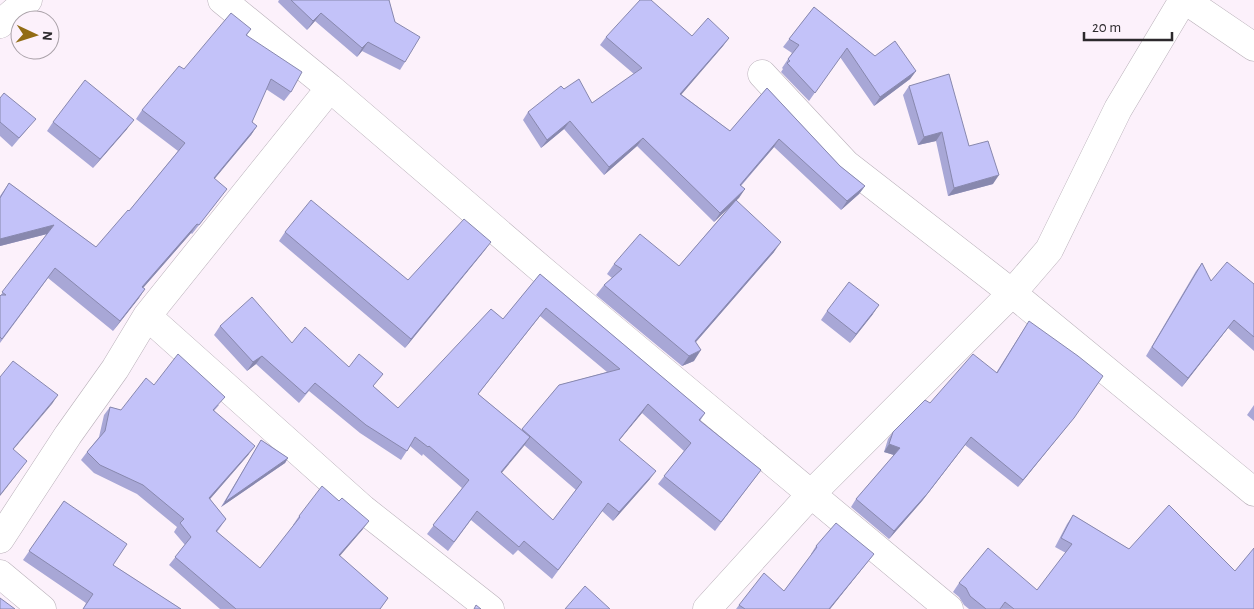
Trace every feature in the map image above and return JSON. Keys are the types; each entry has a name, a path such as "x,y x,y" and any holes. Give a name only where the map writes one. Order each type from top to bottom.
{"street":[{"path":"0,24 28,0"},
{"path":"222,0 330,88 547,274 949,609"},
{"path":"707,609 812,493 1012,293 1048,250 1118,109 1184,0 1254,47"},
{"path":"762,74 846,164 1012,293 1254,492"},
{"path":"0,539 68,435 116,370 147,316 330,88"},
{"path":"147,316 363,509 490,609"},
{"path":"0,574 42,609"}],"building":[{"path":"291,0 389,0 395,22 420,37 405,62 368,42 362,48 321,13 313,21"},
{"path":"640,0 651,0 692,36 708,18 729,38 680,94 730,131 767,88 840,166 865,186 847,201 779,139 740,185 745,189 720,213 643,138 609,167 570,121 547,140 528,112 561,86 564,89 579,79 592,103 642,68 606,37"},
{"path":"814,7 875,56 895,41 916,71 880,97 847,48 815,93 787,63 799,45 789,39"},
{"path":"231,13 251,29 246,35 302,72 291,92 271,79 252,122 257,126 214,178 227,189 199,225 197,224 142,287 145,289 120,321 55,268 2,339 0,337 0,296 6,295 2,292 54,225 0,239 0,198 9,183 96,247 129,211 185,143 142,110 179,66 184,69"},
{"path":"949,74 969,146 988,141 999,175 954,188 942,132 924,137 909,86"},
{"path":"85,80 134,120 100,159 53,122"},
{"path":"4,93 36,119 19,138 0,122 0,98"},
{"path":"311,200 408,280 464,219 491,242 411,339 285,232"},
{"path":"736,200 781,242 695,341 701,350 689,356 604,285 622,269 614,264 640,234 679,266"},
{"path":"1227,262 1254,284 1254,337 1234,320 1188,378 1152,347 1202,263 1211,281"},
{"path":"540,274 705,413 699,420 761,470 721,522 664,476 691,443 648,404 619,440 656,471 619,512 608,503 558,570 524,541 519,547 477,511 454,542 433,525 469,480 429,446 415,437 407,451 366,425 315,383 305,394 262,356 253,362 220,326 252,297 292,343 305,327 349,367 359,354 383,374 373,386 398,408 491,309 503,319","holes":["546,308 620,369 559,385 522,429 582,482 553,520 501,472 530,437 478,394"]},
{"path":"849,282 879,305 856,334 827,311"},
{"path":"1029,321 1103,376 1074,418 1023,480 971,437 927,494 894,531 856,499 900,448 889,444 893,432 925,400 930,403 973,354 997,373"},
{"path":"178,354 225,397 213,410 255,446 209,498 226,519 216,531 260,568 322,486 339,501 342,498 369,521 339,555 388,598 380,609 236,609 175,557 191,537 180,523 184,519 143,485 100,465 87,452 105,431 110,407 121,410 146,378 154,385"},
{"path":"13,361 58,395 13,449 27,461 0,495 0,377"},
{"path":"261,440 288,458 225,502"},
{"path":"64,501 127,544 113,565 181,609 83,609 93,594 29,551"},
{"path":"1169,505 1235,571 1254,548 1254,609 1014,609 1005,602 1000,609 986,609 970,596 966,588 959,583 988,548 1037,590 1072,544 1061,538 1073,515 1129,549"},
{"path":"836,523 874,554 829,609 745,609 739,605 764,573 784,591 816,546"},
{"path":"585,586 610,609 565,609"},
{"path":"0,598 15,609 0,609"}]}
